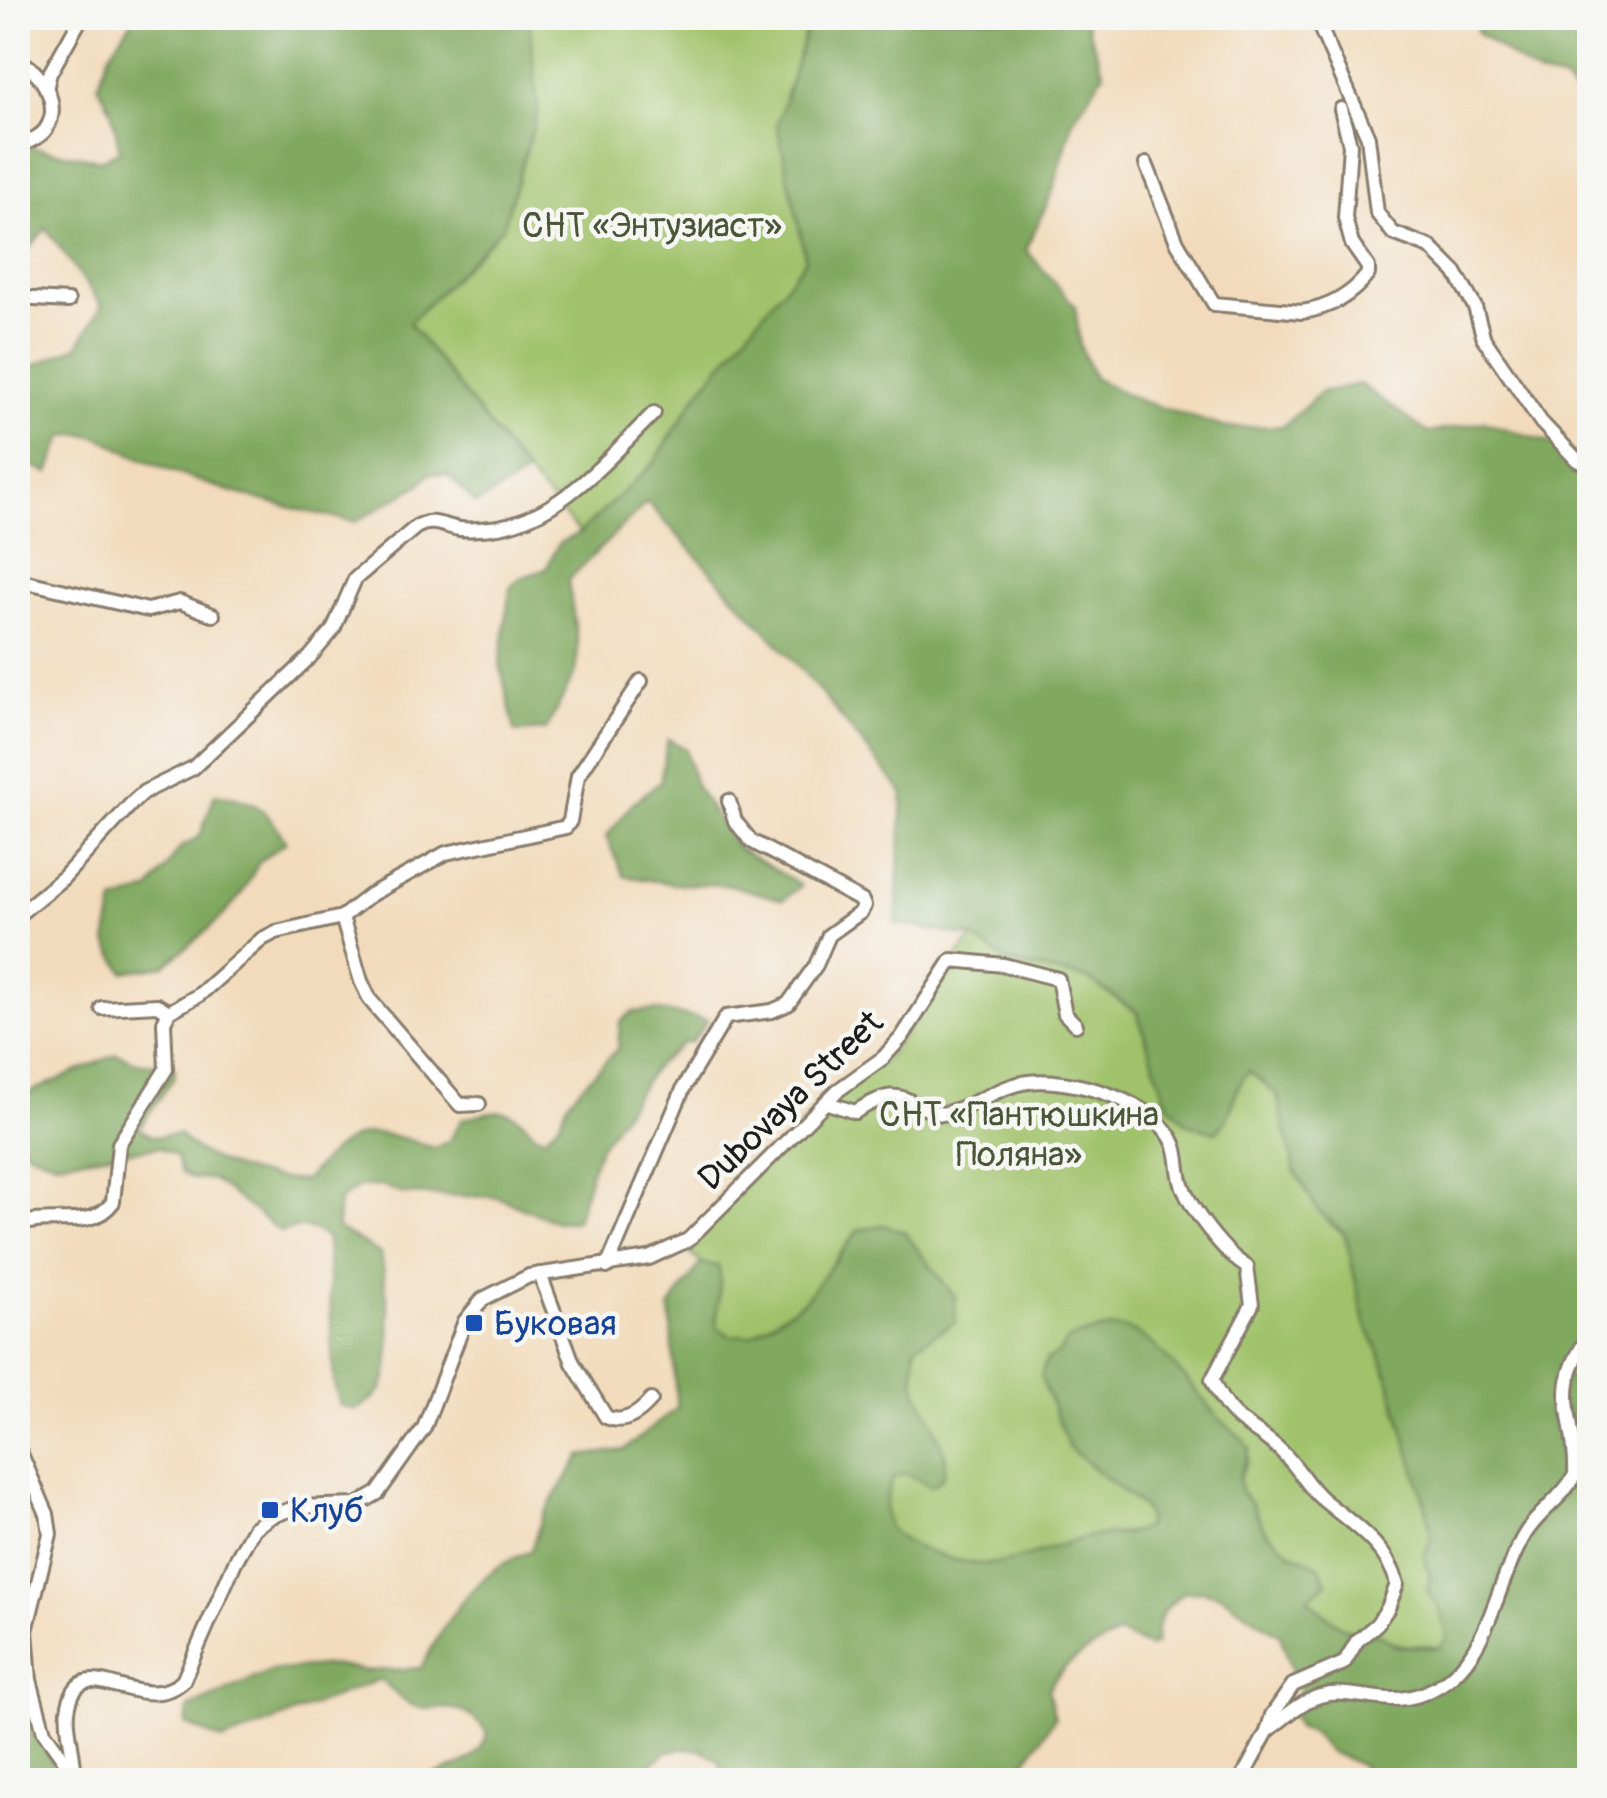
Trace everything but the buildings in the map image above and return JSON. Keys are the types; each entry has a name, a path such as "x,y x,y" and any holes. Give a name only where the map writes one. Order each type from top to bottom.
{"street":[{"path":"46,89 50,73 80,18"},
{"path":"1316,18 1368,137 1376,213 1393,233 1430,246 1455,272 1475,306 1484,339 1541,422 1577,460 1590,466"},
{"path":"18,60 32,66 46,89 51,112 46,129 18,147"},
{"path":"1146,164 1177,242 1214,304 1316,310 1335,304 1368,274 1344,218 1350,145 1340,109"},
{"path":"18,298 68,300"},
{"path":"18,914 44,895 144,792 193,768 310,657 333,630 356,579 416,526 426,521 456,529 494,528 538,514 591,475 654,413"},
{"path":"18,580 148,610 180,602 213,614"},
{"path":"18,1226 41,1219 82,1220 109,1208 113,1202 119,1144 166,1069 164,1022 169,1012 199,995 262,939 276,932 342,918 370,895 446,853 566,827 578,776 642,681"},
{"path":"607,1267 684,1086 726,1018 772,1011 788,1004 816,966 829,935 864,906 862,901 751,842 735,821 729,801"},
{"path":"342,918 370,1000 460,1105 478,1104"},
{"name":"Dubovaya Street","path":"76,1778 68,1714 78,1687 108,1680 130,1691 157,1695 183,1681 254,1528 297,1507 357,1505 378,1494 424,1428 471,1312 494,1292 540,1274 649,1258 688,1240 844,1085 883,1058 902,1038 952,960 1004,965 1058,979 1065,1014 1076,1026"},
{"path":"102,1008 157,1004 169,1012"},
{"name":"Dubovaya Street","path":"828,1103 855,1112 875,1100 895,1095 942,1114 1012,1085 1059,1081 1092,1088 1151,1116 1175,1146 1180,1180 1194,1208 1236,1260 1247,1267 1252,1305 1212,1380 1223,1406 1287,1456 1320,1497 1351,1520 1389,1563 1396,1584 1388,1608 1358,1641 1344,1664 1293,1685 1272,1715 1267,1732"},
{"path":"540,1274 573,1363 606,1417 624,1420 651,1400"},
{"path":"1241,1780 1267,1732 1300,1705 1322,1695 1396,1701 1452,1679 1468,1663 1527,1530 1553,1506 1575,1475 1566,1395 1571,1369 1590,1335"},
{"path":"18,1447 47,1514 50,1534 26,1632 30,1680 44,1732 76,1778"}],"green space":[{"path":"134,18 529,18 538,111 503,227 409,323 527,474 476,504 448,475 430,473 419,485 355,522 215,486 83,434 63,437 49,473 28,463 18,467 18,372 77,347 102,306 46,228 18,262 18,153 25,146 100,160 120,151 111,110 98,85 109,54"},
{"name":"СНТ «Энтузиаст»","path":"529,18 810,18 778,125 806,260 696,396 654,463 580,533 527,474 409,323 503,227 538,111"},
{"path":"810,18 1084,18 1104,73 1073,120 1054,188 1026,250 1075,306 1080,345 1094,378 1138,400 1226,428 1284,426 1321,392 1360,384 1428,433 1484,422 1564,447 1589,466 1590,1322 1561,1363 1584,1402 1589,1404 1589,1780 1367,1780 1362,1766 1328,1751 1313,1733 1297,1727 1293,1716 1300,1693 1280,1635 1220,1595 1201,1591 1182,1593 1163,1612 1156,1644 1149,1647 1118,1634 1070,1663 1048,1690 1055,1718 1024,1763 999,1780 727,1780 718,1760 702,1750 682,1748 667,1752 630,1780 420,1780 470,1759 487,1733 476,1720 455,1709 417,1707 406,1702 380,1679 224,1741 186,1725 188,1708 270,1671 331,1665 368,1671 421,1668 459,1605 479,1583 494,1569 531,1550 543,1515 581,1456 624,1450 677,1408 670,1307 701,1263 718,1266 717,1327 730,1336 752,1335 804,1301 859,1230 883,1225 904,1232 955,1297 956,1322 916,1345 915,1381 940,1441 945,1469 941,1479 930,1486 907,1473 893,1477 886,1517 903,1540 949,1558 990,1564 1146,1526 1147,1515 1141,1506 1069,1448 1041,1377 1046,1360 1059,1353 1067,1340 1120,1328 1132,1331 1159,1350 1247,1444 1250,1449 1239,1477 1241,1492 1264,1530 1291,1553 1319,1566 1327,1583 1307,1599 1348,1630 1379,1634 1396,1646 1439,1648 1448,1637 1439,1609 1427,1590 1430,1575 1424,1557 1431,1537 1427,1511 1384,1363 1365,1322 1345,1234 1318,1211 1295,1171 1277,1094 1249,1071 1216,1132 1188,1124 1167,1102 1137,1012 1088,979 1007,962 972,937 896,924 903,793 801,669 647,502 568,580 578,646 576,671 546,730 515,732 500,664 510,588 518,579 546,569 559,543 580,533 654,463 696,396 806,260 777,125"},
{"path":"1473,18 1589,18 1589,126 1583,103 1563,80 1537,75 1478,33"},
{"path":"668,739 685,748 695,785 737,848 801,885 783,900 730,885 674,884 624,876 606,837 635,801 660,782"},
{"path":"215,794 258,807 286,842 260,861 240,896 220,919 164,966 124,972 106,942 114,902 150,890 181,847 200,836"},
{"name":"СНТ «Пантюшкина Поляна»","path":"972,937 1007,962 1088,979 1137,1013 1167,1102 1188,1124 1216,1131 1228,1116 1238,1087 1249,1071 1277,1094 1295,1171 1330,1224 1345,1234 1365,1322 1384,1363 1427,1511 1431,1538 1424,1557 1430,1575 1427,1590 1439,1609 1448,1637 1440,1648 1402,1645 1379,1634 1347,1630 1307,1598 1327,1583 1319,1566 1291,1553 1264,1529 1241,1492 1239,1477 1248,1459 1246,1442 1218,1418 1182,1375 1069,1448 1141,1506 1147,1515 1146,1526 990,1564 949,1558 903,1540 886,1517 893,1477 946,1457 914,1382 916,1345 955,1322 955,1297 904,1232 883,1225 858,1230 804,1301 752,1335 730,1336 717,1327 718,1266 701,1263 681,1246 841,1085 885,1060"},
{"path":"654,1010 708,1020 691,1043 684,1042 654,1068 598,1150 576,1220 556,1222 498,1197 404,1194 381,1186 360,1186 339,1201 337,1228 381,1254 388,1304 390,1343 386,1377 381,1390 356,1410 340,1405 334,1383 327,1239 306,1228 281,1232 212,1179 194,1179 181,1173 176,1156 159,1147 56,1162 28,1152 18,1139 18,1097 117,1054 140,1064 163,1063 175,1069 174,1077 139,1128 153,1137 179,1134 219,1162 272,1177 304,1181 336,1149 362,1135 392,1136 434,1148 450,1140 462,1119 494,1112 510,1113 535,1134 545,1137 559,1123 569,1100 618,1048 620,1022 632,1012"},
{"path":"19,1713 50,1757 57,1777 67,1780 18,1780"}],"place":[{"name":"Буковая","path":"474,1323"},
{"name":"Клуб","path":"270,1510"}]}
